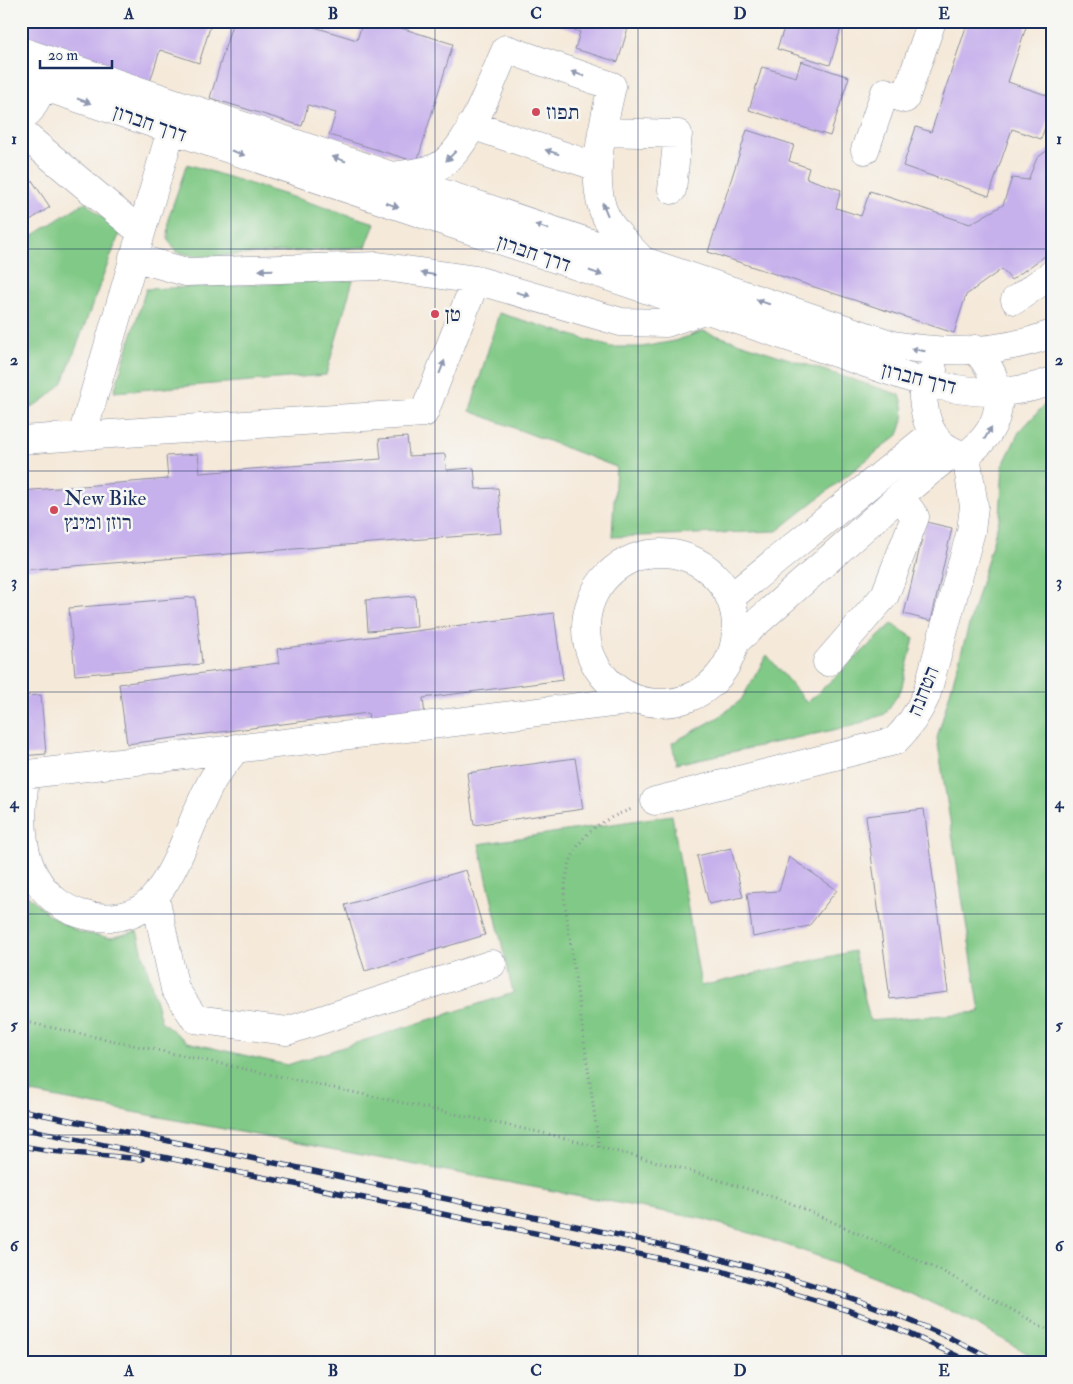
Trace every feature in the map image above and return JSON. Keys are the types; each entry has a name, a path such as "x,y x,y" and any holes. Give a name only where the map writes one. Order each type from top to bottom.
{"street":[{"path":"866,150 885,92 905,99 932,21"},
{"path":"391,176 437,167 452,157 471,126 506,49 612,86 602,132 598,167 602,208 616,232 644,262"},
{"name":"דרך חברון","path":"21,52 893,346 927,351 1009,347 1052,334"},
{"path":"21,120 31,110 32,83"},
{"name":"דרך חברון","path":"32,83 922,382 952,389 999,393 1021,391 1052,381"},
{"path":"82,436 178,104"},
{"path":"471,126 598,167"},
{"path":"21,132 137,245 186,272 378,266 476,280 621,322 666,323 704,310"},
{"path":"602,132 678,134 672,190"},
{"path":"1015,300 1052,274"},
{"path":"21,440 424,412 476,280"},
{"path":"735,642 900,496 960,453 982,443 998,411 999,393 993,374 965,350 922,382 923,412 933,433 942,445 960,453"},
{"path":"730,598 933,433"},
{"name":"הטחנה","path":"655,801 895,740 906,730 917,716 926,696 971,531 974,506 960,453"},
{"path":"828,662 884,595 916,517 900,496"},
{"path":"236,748 214,779 167,877 155,897 134,912 114,918 89,916 57,902 41,886 31,871 24,848 22,828 23,774 236,748 636,700 670,704 695,696 718,678 732,656 735,642 736,615 730,598 716,576 693,559 667,552 647,553 638,556 622,562 605,575 591,597 585,619 590,656 604,679 636,700"},
{"path":"155,897 175,989 195,1019 287,1031 492,964"}],"path":[{"path":"599,1147 564,897 566,875 572,852 607,817 655,801"},
{"path":"21,1021 548,1134 677,1167 786,1201 944,1272 1052,1332"}],"green space":[{"path":"187,164 375,223 366,247 199,257 176,252 168,239 169,216"},
{"path":"85,202 120,232 63,382 49,396 33,406 21,409 21,243"},
{"path":"353,280 326,375 114,392 146,289"},
{"path":"499,313 611,347 642,347 675,341 703,331 900,395 904,410 902,425 898,435 777,531 612,537 616,467 470,411"},
{"path":"1052,400 1052,1363 1043,1363 963,1318 878,1279 835,1262 703,1219 21,1091 21,889 49,915 79,932 111,938 137,931 161,1021 187,1042 287,1065 513,993 479,844 672,815 701,986 854,951 870,1021 980,1012 937,738 1000,516 1003,465 1019,432 1048,401"},
{"path":"892,624 914,638 901,690 885,714 852,726 676,764 672,743 719,717 741,700 767,655 807,703"}],"building":[{"path":"21,21 212,21 199,63 160,50 150,82 21,42"},
{"path":"233,21 313,21 311,26 357,40 363,21 403,21 401,28 453,44 417,162 329,135 336,113 308,105 302,126 210,98"},
{"path":"548,21 630,21 618,62 575,49 580,32"},
{"path":"763,21 843,21 830,65 777,49 784,28"},
{"path":"968,21 1028,21 1008,82 1052,97 1052,107 1041,139 1012,129 989,196 903,166 916,127 931,132"},
{"path":"801,61 849,77 830,136 749,110 762,67 796,77"},
{"path":"747,130 794,145 789,161 809,168 806,178 841,190 836,208 861,216 870,191 970,224 1003,205 1012,178 1028,180 1037,158 1052,147 1052,251 1011,280 1002,269 966,295 954,333 708,252"},
{"path":"21,164 50,207 21,226"},
{"path":"407,437 409,456 445,454 446,470 474,468 476,489 498,488 502,533 21,570 21,491 168,479 166,456 198,454 200,473 381,459 379,439"},
{"path":"926,522 952,528 931,621 904,614"},
{"path":"415,596 417,627 368,631 366,600"},
{"path":"195,597 202,664 75,675 69,608"},
{"path":"554,613 563,680 423,698 426,725 371,732 368,713 127,744 119,684 279,663 277,649"},
{"path":"41,695 46,754 21,756 21,696"},
{"path":"575,758 583,809 474,825 467,773"},
{"path":"924,809 948,992 890,999 866,816"},
{"path":"731,848 743,897 709,904 697,856"},
{"path":"789,857 837,890 809,926 753,937 747,893 779,891"},
{"path":"466,870 485,935 365,971 345,905"}],"railway":[{"path":"21,1110 690,1251 816,1286 878,1308 940,1333 1000,1363"},
{"path":"21,1128 721,1271 850,1311 908,1333 972,1363"},
{"path":"21,1146 51,1151 142,1159"}],"place":[{"name":"תפוז","path":"536,112"},
{"name":"טן","path":"435,314"},
{"name":"New Bike רוזן ומינץ","path":"54,510"}]}
